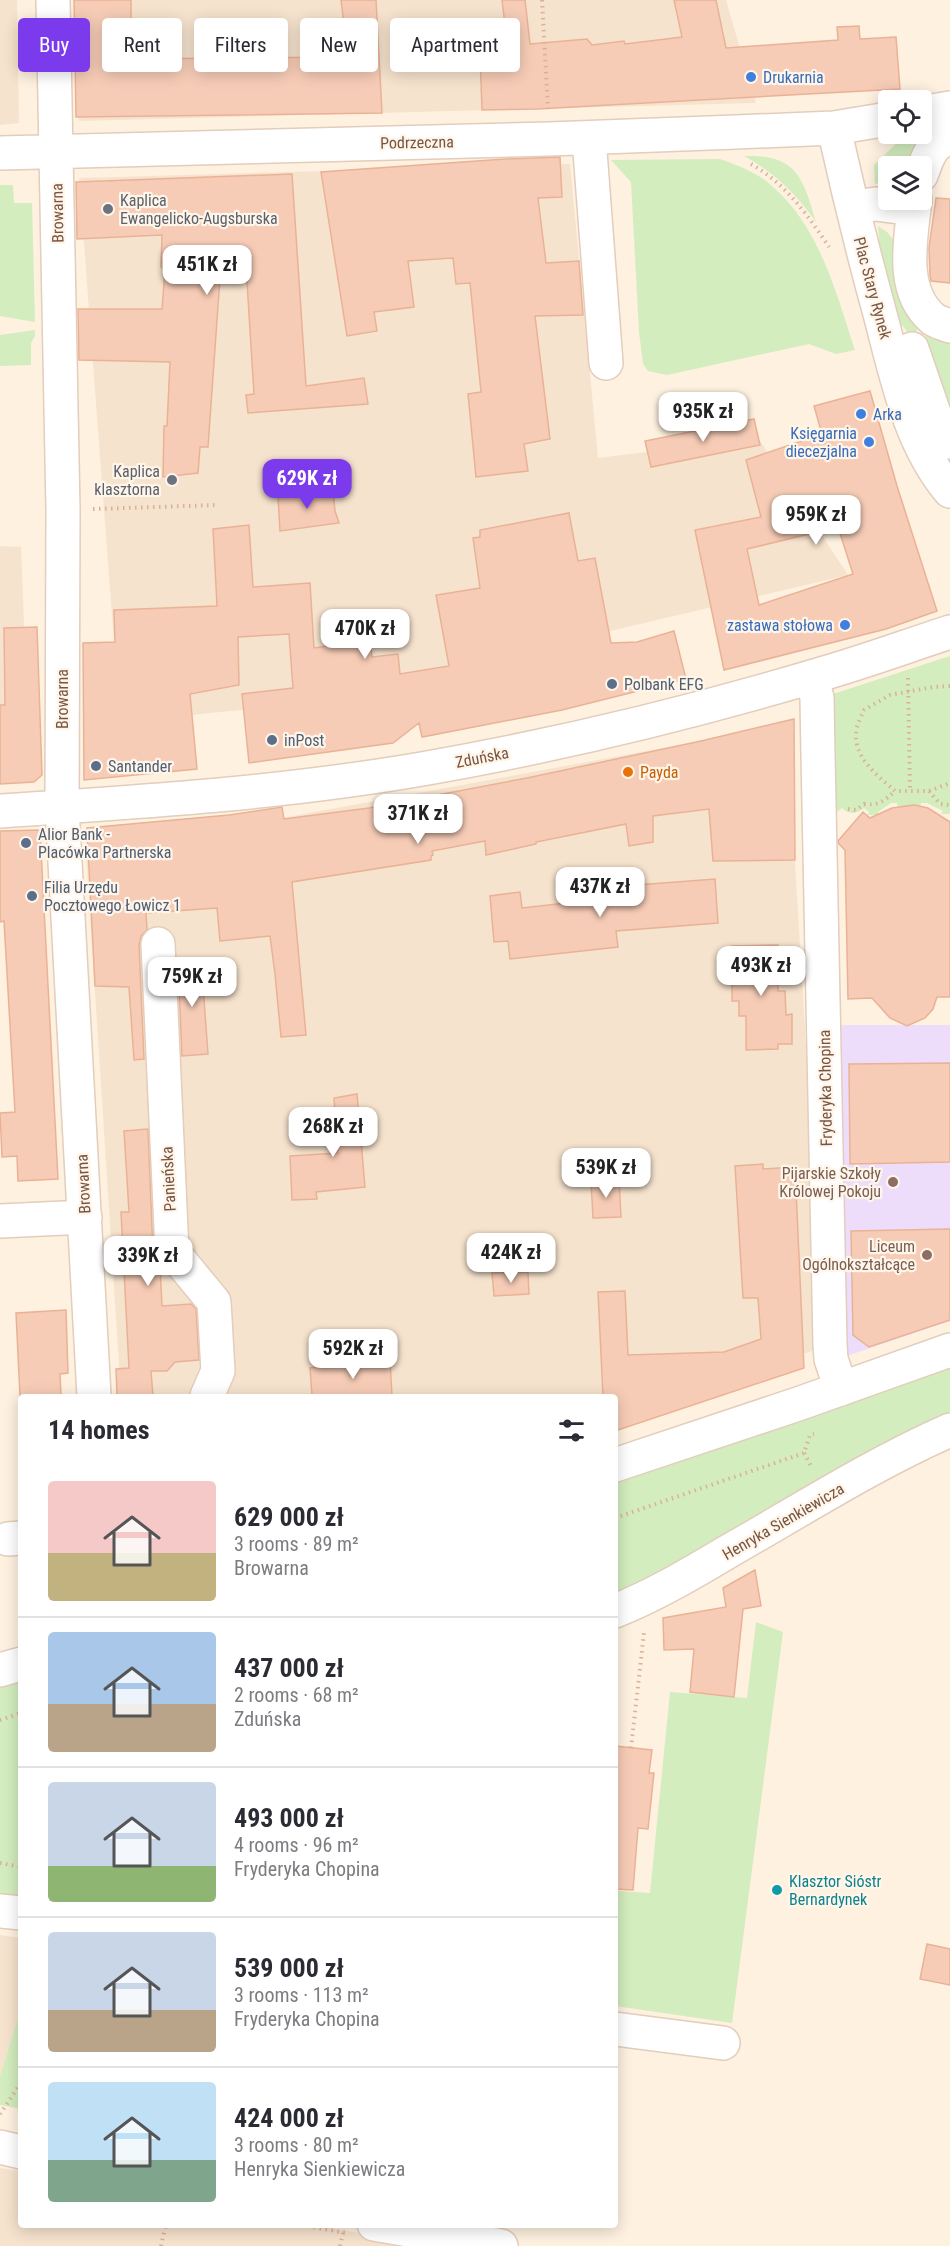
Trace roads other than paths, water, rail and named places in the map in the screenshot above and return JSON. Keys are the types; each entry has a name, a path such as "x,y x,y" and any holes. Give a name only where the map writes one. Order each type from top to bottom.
{"street":[{"name":"Browarna","path":"53,0 63,510 63,807 93,1394"},
{"path":"932,111 950,108"},
{"path":"834,128 878,121"},
{"name":"Podrzeczna","path":"0,153 589,138 834,128"},
{"name":"Plac Stary Rynek","path":"834,128 851,206 902,353 916,437 950,491"},
{"path":"589,138 606,363"},
{"path":"929,156 932,148 945,139 950,139"},
{"path":"868,205 878,204"},
{"path":"913,210 909,263 916,298 944,315 902,353 948,446"},
{"name":"Zduńska","path":"0,811 196,798 421,769 672,715 812,677 950,632"},
{"name":"Fryderyka Chopina","path":"812,677 817,698 830,1344 831,1359 841,1389"},
{"name":"Panieńska","path":"158,944 172,1251 214,1302 218,1371 208,1394"},
{"path":"0,1221 85,1216"},
{"path":"618,1464 950,1350"},
{"name":"Henryka Sienkiewicza","path":"628,1618 673,1584 826,1495 950,1430"},
{"path":"0,1670 18,1665"},
{"path":"0,1911 18,1913"},
{"path":"618,2029 723,2043"},
{"path":"0,2147 18,2151"},
{"path":"426,2229 501,2246"}],"place":[{"name":"Drukarnia","path":"751,77"},
{"name":"Kaplica Ewangelicko-Augsburska","path":"108,209"},
{"name":"Arka","path":"861,414"},
{"name":"Księgarnia diecezjalna","path":"869,442"},
{"name":"Kaplica klasztorna","path":"172,480"},
{"name":"zastawa stołowa","path":"845,625"},
{"name":"Polbank EFG","path":"612,684"},
{"name":"inPost","path":"272,740"},
{"name":"Santander","path":"96,766"},
{"name":"Payda","path":"628,772"},
{"name":"Alior Bank - Placówka Partnerska","path":"26,843"},
{"name":"Filia Urzędu Pocztowego Łowicz 1","path":"32,896"},
{"name":"Pijarskie Szkoły Królowej Pokoju","path":"893,1182"},
{"name":"Liceum Ogólnokształcące","path":"927,1255"},
{"name":"Klasztor Sióstr Bernardynek","path":"777,1890"}]}
